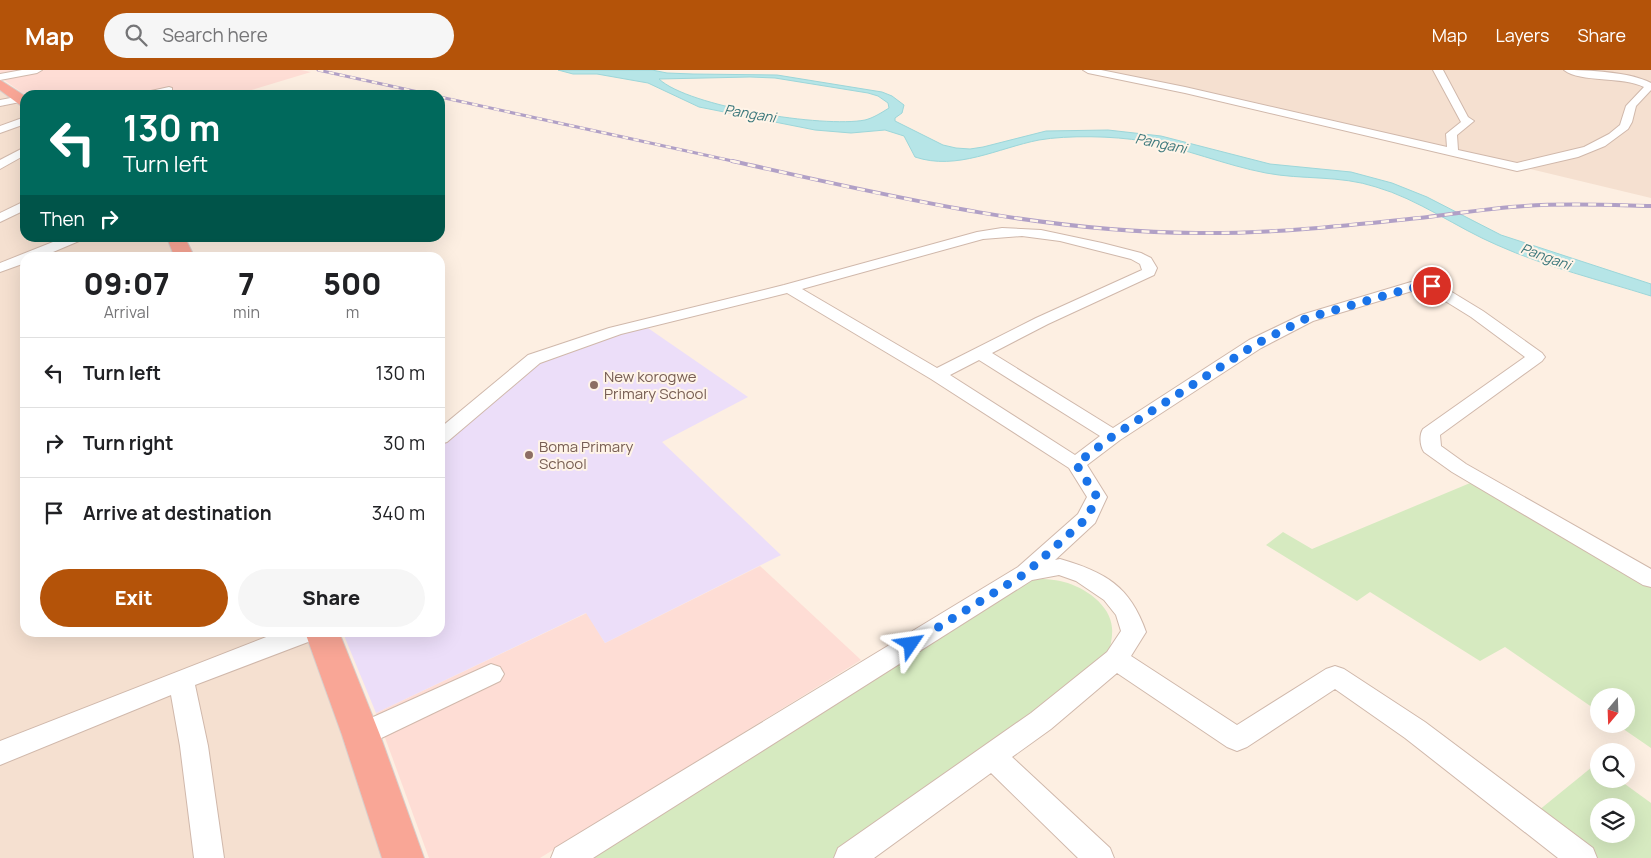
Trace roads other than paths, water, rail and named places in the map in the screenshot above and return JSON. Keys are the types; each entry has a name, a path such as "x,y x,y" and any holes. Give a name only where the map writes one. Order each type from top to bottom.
{"highway":[{"path":"0,84 20,99"},
{"path":"324,637 361,735 403,858"}],"street":[{"path":"0,77 37,70"},
{"path":"1088,70 1195,92 1517,167 1567,156 1604,143 1629,120 1631,106 1650,86 1637,81 1596,76 1569,70"},
{"path":"1438,70 1464,119 1469,121 1451,134 1453,152"},
{"path":"0,103 20,101"},
{"path":"0,130 20,122"},
{"path":"0,165 20,153"},
{"path":"0,206 20,206"},
{"path":"0,218 20,208"},
{"path":"445,434 534,359 615,330 789,288 982,235 1004,231 1044,233 1127,254 1146,261 1150,268 1149,272 1042,321 937,375"},
{"path":"40,252 64,242"},
{"path":"0,268 20,260"},
{"path":"1076,464 1113,436 1256,344 1307,318 1411,288 1432,286 1477,314 1536,357 1430,433 1431,448 1459,468 1651,579"},
{"path":"566,858 1026,573 1087,518 1097,497 1076,464 937,375 789,288"},
{"path":"980,353 1113,436"},
{"path":"849,858 1041,721 1116,659 1134,632 1127,612 1112,594 1084,575 1060,567 1026,573"},
{"path":"0,753 180,680 294,637"},
{"path":"1116,659 1237,740 1335,676 1415,730 1582,858"},
{"path":"361,735 491,674"},
{"path":"180,680 194,746 209,858"},
{"path":"992,756 1099,858"}],"water":[{"name":"Pangani","path":"558,70 652,70 667,73 777,75 882,92 892,96 904,105 902,113 895,118 895,121 943,145 956,148 970,149 983,147 1046,131 1108,130 1161,136 1270,164 1351,172 1392,183 1427,197 1501,235 1651,284 1651,296 1554,267 1516,253 1482,238 1392,192 1362,183 1266,173 1159,144 1105,137 1051,138 962,160 931,161 915,157 904,136 885,130 851,133 815,130 699,107 648,83 597,74 573,74","holes":["775,78 868,93 878,96 888,103 889,108 865,120 846,122 790,118 758,113 698,98 675,89 659,79"]}],"railway":[{"path":"318,70 409,90"},
{"path":"445,98 737,162"},
{"path":"732,161 962,209 1020,219 1137,231 1254,232 1341,226 1525,206 1572,204 1651,206"}],"place":[{"name":"New korogwe Primary School","path":"594,385"},
{"name":"Boma Primary School","path":"529,455"}]}
